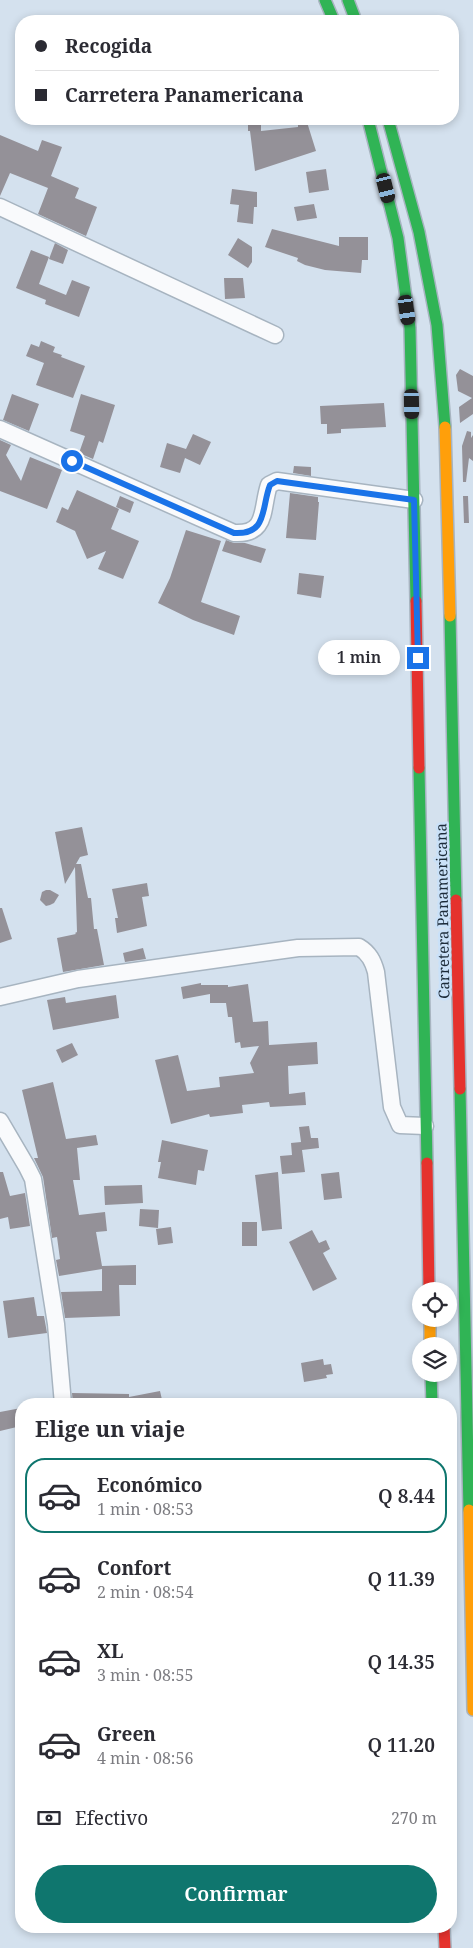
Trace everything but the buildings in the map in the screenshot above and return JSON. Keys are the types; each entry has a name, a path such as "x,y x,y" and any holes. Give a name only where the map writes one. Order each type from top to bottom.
{"highway":[{"path":"325,0 331,15"},
{"path":"348,0 354,15"},
{"name":"Carretera Panamericana","path":"370,125 398,238 410,328 424,987 437,1118 429,1282"},
{"name":"Carretera Panamericana","path":"390,125 420,232 437,326 447,456 464,868 460,1089 473,1710"},
{"path":"424,987 431,1003 434,1018 437,1118 456,1111 460,1089"},
{"path":"449,1130 458,1252 464,1282"},
{"path":"431,1382 432,1398"},
{"path":"444,1933 445,1948"}],"street":[{"path":"0,207 275,335"},
{"path":"0,429 234,533 245,534 253,531 260,523 270,485 277,481 414,500"},
{"path":"0,997 78,979 298,948 359,947 366,951 373,960 376,972 392,1107 400,1124 437,1118"},
{"path":"0,1121 32,1179 56,1324 62,1398"}],"traffic: fast":[{"path":"325,0 331,15"},
{"path":"348,0 354,15"},
{"path":"370,125 398,238 410,328 416,601"},
{"path":"390,125 419,232 437,325 445,427"},
{"path":"450,616 456,900"},
{"path":"419,768 427,1163"},
{"path":"460,1089 469,1510"},
{"path":"431,1382 432,1398"}],"traffic: slow":[{"path":"445,427 450,616"},
{"path":"430,1327 430,1337"},
{"path":"469,1510 473,1710"}],"traffic: jam":[{"path":"416,601 419,768"},
{"path":"456,900 460,1089"},
{"path":"427,1163 429,1282"},
{"path":"444,1933 445,1948"}],"route":[{"path":"72,461 234,533 245,534 253,531 260,523 266,493 270,485 277,481 414,500 418,658"}]}
